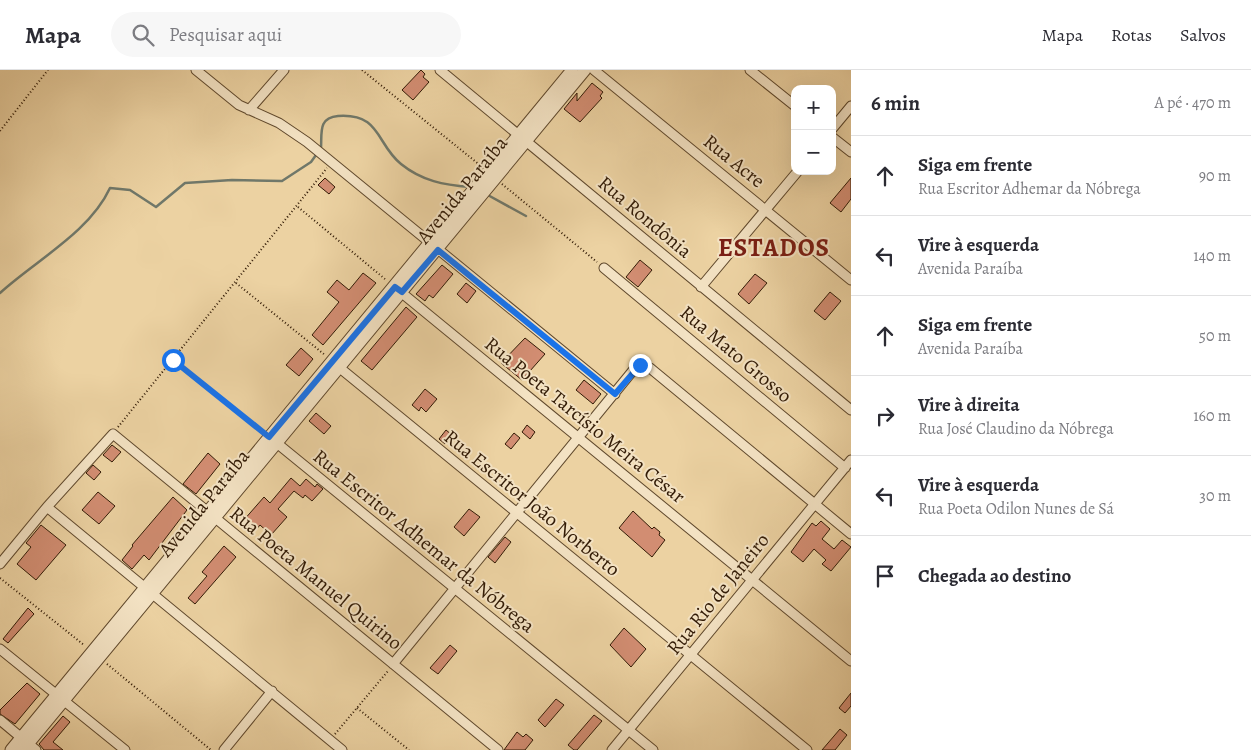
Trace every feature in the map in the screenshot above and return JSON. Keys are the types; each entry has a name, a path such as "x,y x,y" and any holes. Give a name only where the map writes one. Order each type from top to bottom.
{"street":[{"path":"196,70 239,105 294,133 332,162 615,394"},
{"path":"250,110 284,70"},
{"name":"Rua Rondônia","path":"440,70 851,410"},
{"name":"Avenida Paraíba","path":"523,138 572,70"},
{"name":"Avenida Paraíba","path":"11,750 27,745 60,697 478,194 487,180 585,70"},
{"name":"Rua Acre","path":"594,70 851,280"},
{"path":"750,70 791,103"},
{"path":"836,124 851,106"},
{"path":"836,140 851,152"},
{"path":"701,287 795,175"},
{"name":"Rua Mato Grosso","path":"604,268 848,464"},
{"name":"Rua Poeta Tarcísio Meira César","path":"398,290 851,661"},
{"name":"Rua Escritor João Norberto","path":"336,364 807,750"},
{"path":"394,664 638,366 643,364 851,534"},
{"path":"0,564 47,506 113,434"},
{"name":"Rua Poeta Manuel Quirino","path":"113,434 498,750"},
{"name":"Rua Escritor Adhemar da Nóbrega","path":"273,440 653,750"},
{"name":"Rua Rio de Janeiro","path":"612,750 848,464"},
{"path":"47,506 150,589 342,750"},
{"path":"0,649 125,750"},
{"path":"224,750 272,692"},
{"path":"0,720 27,745"}],"path":[{"path":"0,132 48,70"},
{"path":"113,434 332,162"},
{"path":"297,207 398,290"},
{"path":"236,283 336,364"},
{"path":"173,360 273,440"},
{"path":"330,740 394,664"},
{"path":"357,708 409,750"}],"building":[{"path":"421,70 425,74 423,77 429,82 413,100 402,90"},
{"path":"592,83 603,92 600,96 602,98 580,122 564,109 577,93 577,101"},
{"path":"325,178 335,187 329,194 318,185"},
{"path":"851,178 851,199 841,212 830,203"},
{"path":"640,260 652,270 638,287 626,277"},
{"path":"442,265 453,274 433,298 429,295 425,301 416,294"},
{"path":"363,273 376,283 323,345 312,335 339,302 327,292 337,280 349,290"},
{"path":"755,274 767,283 749,304 738,294"},
{"path":"466,283 476,291 467,303 457,294"},
{"path":"830,292 841,301 825,320 814,311"},
{"path":"406,307 417,317 372,370 361,361"},
{"path":"525,338 545,354 522,380 501,363"},
{"path":"301,348 313,359 299,376 286,365"},
{"path":"584,380 601,394 593,404 576,390"},
{"path":"425,389 437,399 426,412 421,407 419,411 412,405"},
{"path":"316,413 331,426 324,434 309,421"},
{"path":"527,425 535,432 530,439 522,432"},
{"path":"446,430 452,435 445,444 439,439"},
{"path":"514,433 520,438 511,449 505,444"},
{"path":"112,445 121,452 112,462 103,455"},
{"path":"208,453 220,464 196,494 183,484"},
{"path":"93,465 101,472 94,480 86,473"},
{"path":"291,478 300,486 306,479 315,487 317,484 323,489 312,501 305,495 303,498 294,491 278,509 287,517 271,535 260,525 255,531 243,521 264,497 270,503"},
{"path":"98,492 115,506 99,524 82,510"},
{"path":"173,497 187,510 149,560 144,555 132,569 122,560 132,545"},
{"path":"469,509 480,517 464,536 454,527"},
{"path":"633,511 652,529 654,527 660,532 659,535 665,540 652,557 619,528"},
{"path":"821,521 830,529 822,539 834,549 842,540 851,547 831,571 822,564 826,560 814,549 803,562 791,552 812,523 816,526"},
{"path":"41,525 66,545 36,580 17,564 31,547 26,543"},
{"path":"505,537 511,542 495,563 488,557"},
{"path":"224,546 236,557 195,604 188,598 207,576 202,572"},
{"path":"28,608 34,614 8,643 3,639"},
{"path":"624,628 646,649 631,667 610,645"},
{"path":"450,645 457,651 438,674 430,668"},
{"path":"27,683 40,694 15,724 0,714 0,710"},
{"path":"851,693 851,706 845,713 839,708"},
{"path":"556,699 564,705 545,727 538,720"},
{"path":"594,715 602,721 577,750 574,750 568,745"},
{"path":"63,716 70,722 53,742 63,750 44,750 39,744"},
{"path":"840,729 847,735 835,750 822,750"},
{"path":"517,732 523,737 526,734 533,740 525,750 504,750"}],"waterway":[{"path":"0,293 61,245 89,219 101,204 110,188 130,190 156,207 185,183 232,180 282,181 311,162 321,148 322,127 332,117 352,116 362,119 376,131 393,156 409,170 425,178 442,183 470,187"},
{"path":"486,194 526,216"}],"district":[{"name":"ESTADOS","path":"774,248"}],"route":[{"path":"173,360 269,437 395,287 402,292 438,250 615,394 635,368 640,365"}]}
